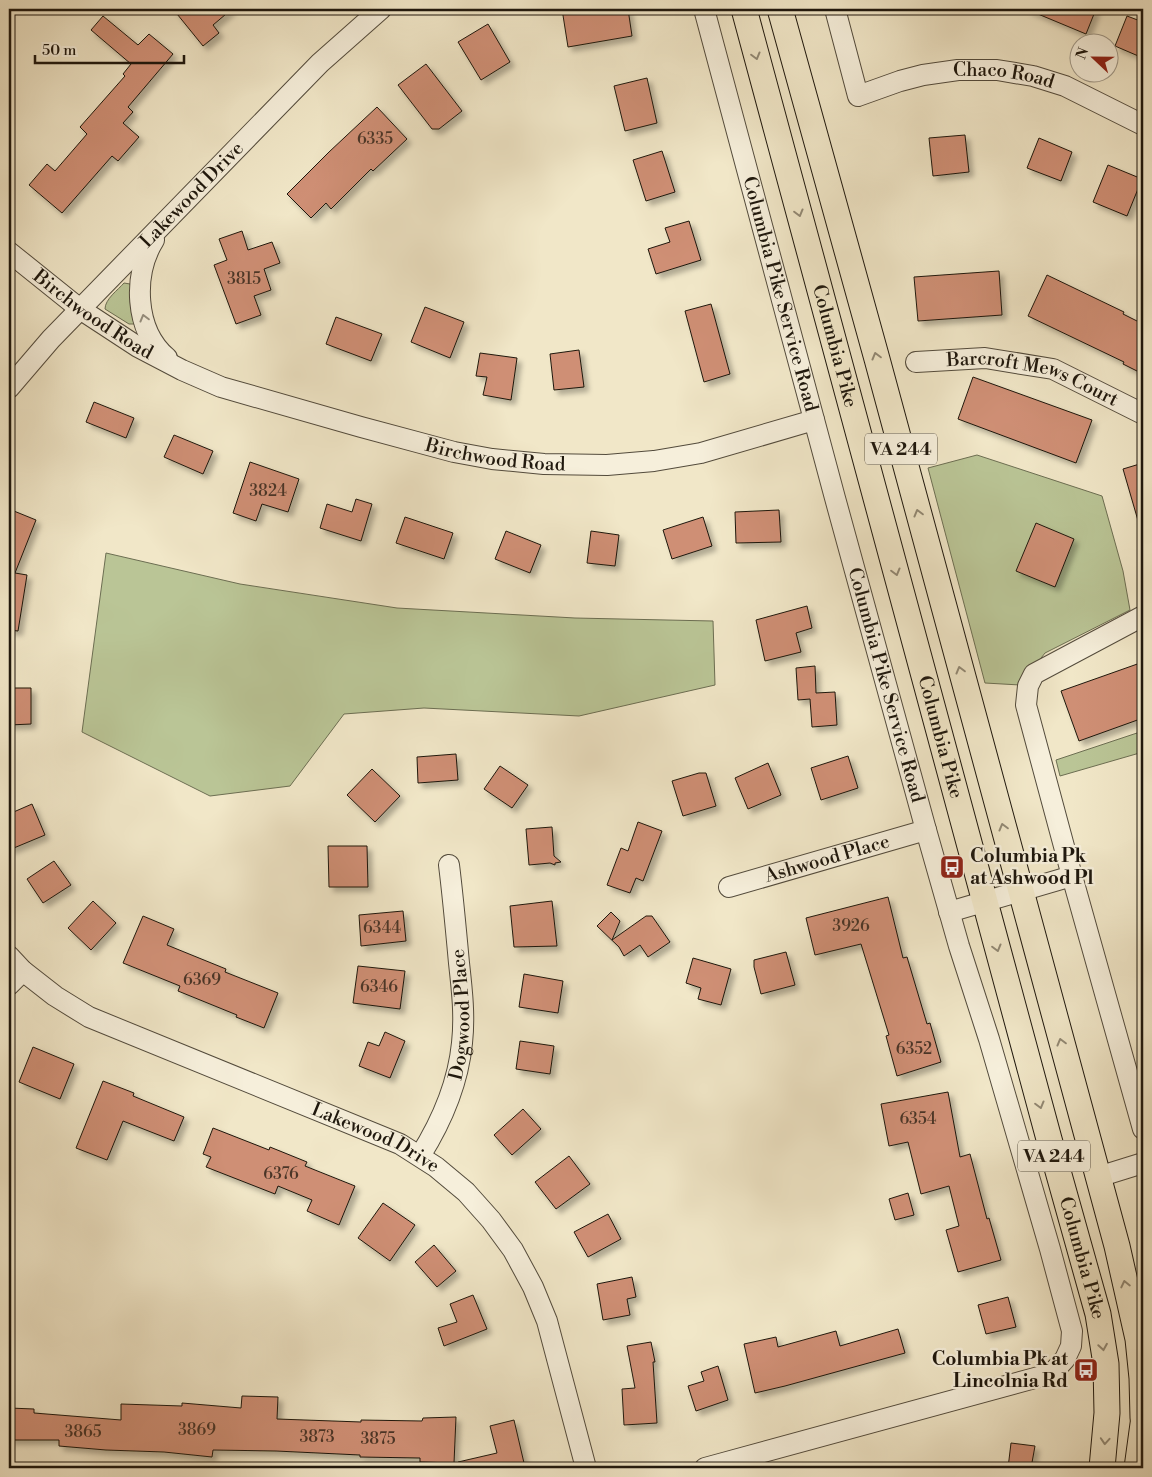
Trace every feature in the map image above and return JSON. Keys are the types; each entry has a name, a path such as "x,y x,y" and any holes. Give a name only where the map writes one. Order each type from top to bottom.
{"main road":[{"name":"Columbia Pike","path":"744,9 984,901 1098,1314 1106,1364 1107,1413 1102,1468"},
{"name":"Columbia Pike","path":"780,9 1116,1246 1138,1339 1142,1378 1143,1418"},
{"path":"1137,1468 1143,1424"}],"street":[{"name":"Lakewood Drive","path":"9,388 51,339 320,63 381,9"},
{"name":"Columbia Pike Service Road","path":"704,9 837,508 926,830 1042,1220 1072,1331 1071,1346 1065,1359 1054,1371 1046,1375 705,1468"},
{"name":"Chaco Road","path":"835,9 858,96 922,75 958,70 996,70 1033,76 1065,86 1143,124"},
{"name":"Birchwood Road","path":"170,218 153,242 144,263 140,287 142,314 150,337 164,356 182,370"},
{"name":"Birchwood Road","path":"9,252 80,309 138,348 182,370 221,386 454,452 492,459 544,464 607,465 654,461 701,452 814,420"},
{"name":"Barcroft Mews Court","path":"916,362 985,358 1053,369 1143,414"},
{"path":"1143,616 1034,674 1028,686 1026,705 1143,1130"},
{"name":"Ashwood Place","path":"729,887 926,830"},
{"name":"Dogwood Place","path":"420,1156 434,1133 447,1105 457,1074 462,1043 463,1008 449,864"},
{"path":"949,912 1072,876"},
{"name":"Lakewood Drive","path":"9,956 23,971 55,996 90,1016 400,1144 436,1167 466,1192 492,1220 513,1250 533,1287 547,1321 586,1468"},
{"path":"9,985 23,971"},
{"path":"1098,1178 1143,1163"}],"green space":[{"path":"124,283 130,284 131,287 135,324 129,324 105,309 109,298"},
{"path":"977,455 1102,496 1123,571 1130,610 1045,653 1020,685 985,683 928,468"},
{"path":"106,553 240,584 397,608 575,618 713,621 715,685 579,716 424,708 344,714 290,786 210,796 82,732"},
{"path":"1143,731 1143,752 1060,776 1056,760"}],"building":[{"path":"173,9 232,9 213,25 219,33 203,46"},
{"path":"562,9 589,9 590,14 628,9 632,36 568,47"},
{"path":"1026,9 1096,9 1087,32 1081,32"},
{"path":"103,16 138,45 149,34 173,54 128,107 133,112 123,123 139,137 118,161 112,156 62,213 29,185 47,164 55,171 87,134 80,127 125,76 123,74 131,64 91,30"},
{"path":"1127,16 1143,22 1143,58 1120,48 1120,34"},
{"path":"488,24 510,62 481,80 458,42"},
{"path":"426,64 462,111 439,129 432,129 398,85"},
{"path":"647,78 657,123 625,131 614,86"},
{"path":"377,107 407,139 373,171 371,169 331,209 326,203 311,218 287,194"},
{"path":"965,135 969,172 933,176 929,138"},
{"path":"1039,138 1072,152 1061,181 1027,168"},
{"path":"662,151 675,192 646,201 633,160"},
{"path":"1108,165 1142,179 1127,216 1093,202"},
{"path":"689,221 701,260 656,274 648,249 670,242 665,228"},
{"path":"242,231 248,250 272,242 280,263 264,269 271,290 254,296 261,315 236,324 214,265 227,260 219,239"},
{"path":"999,271 1002,315 918,321 914,277"},
{"path":"1047,275 1124,312 1123,314 1143,324 1143,374 1123,364 1124,362 1028,316"},
{"path":"711,304 730,374 704,382 685,311"},
{"path":"425,307 464,322 450,358 411,342"},
{"path":"336,317 382,334 371,361 326,344"},
{"path":"579,350 584,387 554,390 550,354"},
{"path":"480,353 517,358 511,400 483,395 487,377 476,376"},
{"path":"973,377 1092,420 1076,463 958,419"},
{"path":"94,402 134,418 126,438 86,422"},
{"path":"174,435 213,451 203,474 164,457"},
{"path":"250,462 299,479 288,512 262,504 256,521 233,513"},
{"path":"1143,463 1143,523 1139,524 1123,469"},
{"path":"356,499 372,504 361,541 320,528 327,504 352,512"},
{"path":"9,509 36,520 15,573 27,575 18,631 9,630"},
{"path":"779,510 781,542 736,543 735,512"},
{"path":"405,517 453,533 444,559 396,543"},
{"path":"703,517 712,546 672,559 663,530"},
{"path":"1036,523 1074,539 1055,587 1016,571"},
{"path":"506,531 541,545 530,573 495,559"},
{"path":"591,531 619,535 615,566 587,563"},
{"path":"807,606 812,628 796,633 801,652 765,661 756,620"},
{"path":"1143,662 1143,718 1079,741 1061,691"},
{"path":"815,666 816,693 835,692 837,725 812,727 810,699 798,700 796,668"},
{"path":"9,688 31,688 31,724 9,725"},
{"path":"456,754 458,780 418,783 417,757"},
{"path":"848,756 858,788 821,800 811,768"},
{"path":"768,763 781,795 748,809 735,778"},
{"path":"500,766 528,785 512,808 484,789"},
{"path":"372,769 400,796 375,822 347,795"},
{"path":"699,773 706,773 716,806 683,816 672,781"},
{"path":"32,804 45,835 9,850 9,814"},
{"path":"638,822 662,831 643,881 636,878 630,893 607,885 621,848 628,851"},
{"path":"552,827 554,856 561,862 555,863 555,865 550,863 529,865 526,829"},
{"path":"328,846 367,846 368,887 329,887"},
{"path":"54,861 71,885 43,903 27,879"},
{"path":"888,897 903,958 907,957 927,1024 930,1023 941,1062 897,1076 886,1036 889,1035 861,944 815,955 806,918"},
{"path":"93,901 116,923 91,950 68,928"},
{"path":"552,901 557,946 514,947 510,906"},
{"path":"403,911 406,941 361,946 359,915"},
{"path":"611,912 620,921 612,940 646,916 652,916 670,942 648,957 640,945 624,956 619,947 597,926"},
{"path":"143,916 174,929 167,945 226,969 225,972 278,993 264,1028 178,991 180,986 123,963"},
{"path":"786,952 795,985 761,994 754,960"},
{"path":"693,958 731,969 721,1005 698,999 701,988 686,983"},
{"path":"358,966 405,971 400,1009 353,1003"},
{"path":"524,974 563,981 558,1013 519,1007"},
{"path":"385,1032 405,1041 390,1078 359,1066 368,1042 379,1046"},
{"path":"520,1041 554,1046 550,1074 516,1069"},
{"path":"33,1047 74,1064 60,1099 19,1082"},
{"path":"103,1081 134,1093 133,1096 184,1117 174,1141 123,1121 107,1160 76,1148"},
{"path":"948,1092 960,1157 970,1154 987,1219 989,1218 1001,1260 958,1272 946,1230 959,1226 949,1186 921,1194 908,1142 889,1146 881,1104"},
{"path":"523,1109 541,1129 512,1155 494,1135"},
{"path":"213,1128 269,1150 270,1147 307,1162 305,1166 355,1186 339,1225 307,1211 312,1200 278,1186 275,1194 206,1167 211,1157 203,1154"},
{"path":"569,1156 590,1184 556,1209 535,1182"},
{"path":"908,1193 914,1215 895,1220 889,1199"},
{"path":"383,1203 415,1225 390,1261 358,1238"},
{"path":"608,1214 621,1239 588,1257 574,1232"},
{"path":"434,1245 456,1271 437,1287 415,1262"},
{"path":"632,1277 636,1297 627,1299 630,1315 603,1320 597,1284"},
{"path":"473,1295 487,1329 444,1346 438,1328 457,1322 450,1304"},
{"path":"1008,1297 1016,1327 986,1334 978,1305"},
{"path":"898,1329 905,1353 755,1393 744,1344 776,1337 778,1347 836,1331 840,1346"},
{"path":"651,1342 655,1362 653,1362 657,1423 624,1425 622,1389 635,1388 627,1346"},
{"path":"718,1366 728,1400 696,1411 688,1386 704,1381 701,1372"},
{"path":"242,1396 278,1397 277,1419 361,1422 361,1420 422,1421 423,1418 456,1417 454,1463 420,1462 420,1458 360,1457 360,1455 276,1451 213,1450 212,1457 164,1452 59,1446 59,1440 9,1440 9,1408 34,1409 34,1413 121,1420 121,1404 182,1406 182,1403 241,1408"},
{"path":"514,1420 524,1463 502,1468 459,1468 458,1462 497,1453 490,1426"},
{"path":"1011,1443 1035,1446 1031,1468 1008,1468"}],"place":[{"name":"Columbia Pk at Ashwood Pl","path":"952,867"},
{"name":"Columbia Pk at Lincolnia Rd","path":"1086,1370"}]}
